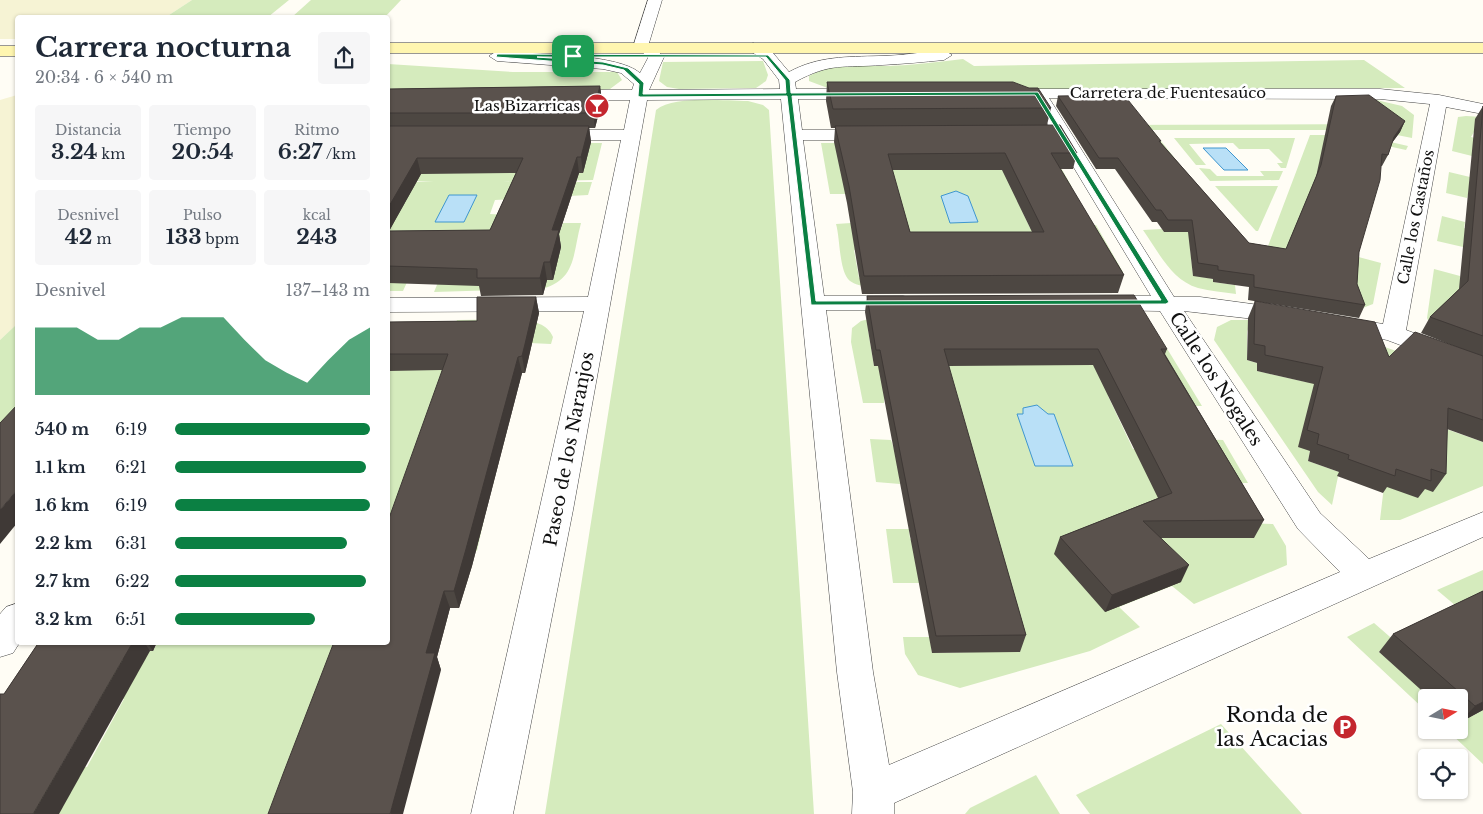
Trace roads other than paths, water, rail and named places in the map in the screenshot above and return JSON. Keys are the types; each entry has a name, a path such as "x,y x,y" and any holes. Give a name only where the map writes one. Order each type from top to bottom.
{"main road":[{"path":"760,52 858,47 1483,48"},
{"path":"390,48 944,55 1204,48"},
{"path":"0,51 15,51"},
{"path":"390,53 573,56 651,52"}],"street":[{"path":"651,52 641,44 655,0"},
{"name":"Paseo de los Naranjos","path":"492,814 641,90 651,52"},
{"path":"760,52 788,87 855,672 873,803 1365,576 1483,524"},
{"path":"788,87 810,67 839,61 880,61 944,55"},
{"path":"497,56 603,64 626,69 641,90"},
{"path":"543,95 641,90 788,87 878,94"},
{"name":"Calle los Nogales","path":"1037,93 1054,134 1309,521 1365,576"},
{"name":"Carretera de Fuentesaúco","path":"987,94 1341,93 1439,100"},
{"path":"1439,100 1483,109"},
{"name":"Calle los Castaños","path":"1393,334 1439,100"},
{"path":"794,135 891,134"},
{"path":"541,135 632,135"},
{"path":"1076,303 1166,302 1244,308 1393,334 1483,368"},
{"path":"813,303 921,303"},
{"path":"390,305 598,304"},
{"path":"0,642 15,621"}],"water":[{"path":"1203,148 1226,148 1248,170 1224,170"},
{"path":"956,191 968,196 978,222 950,223 941,196"},
{"path":"449,195 477,195 464,222 435,222"},
{"path":"1037,405 1048,414 1054,414 1073,466 1035,466 1017,414 1023,414 1023,408"}],"place":[{"name":"Las Bizarricas","path":"597,106"},
{"name":"Ronda de las Acacias","path":"1345,727"}]}
